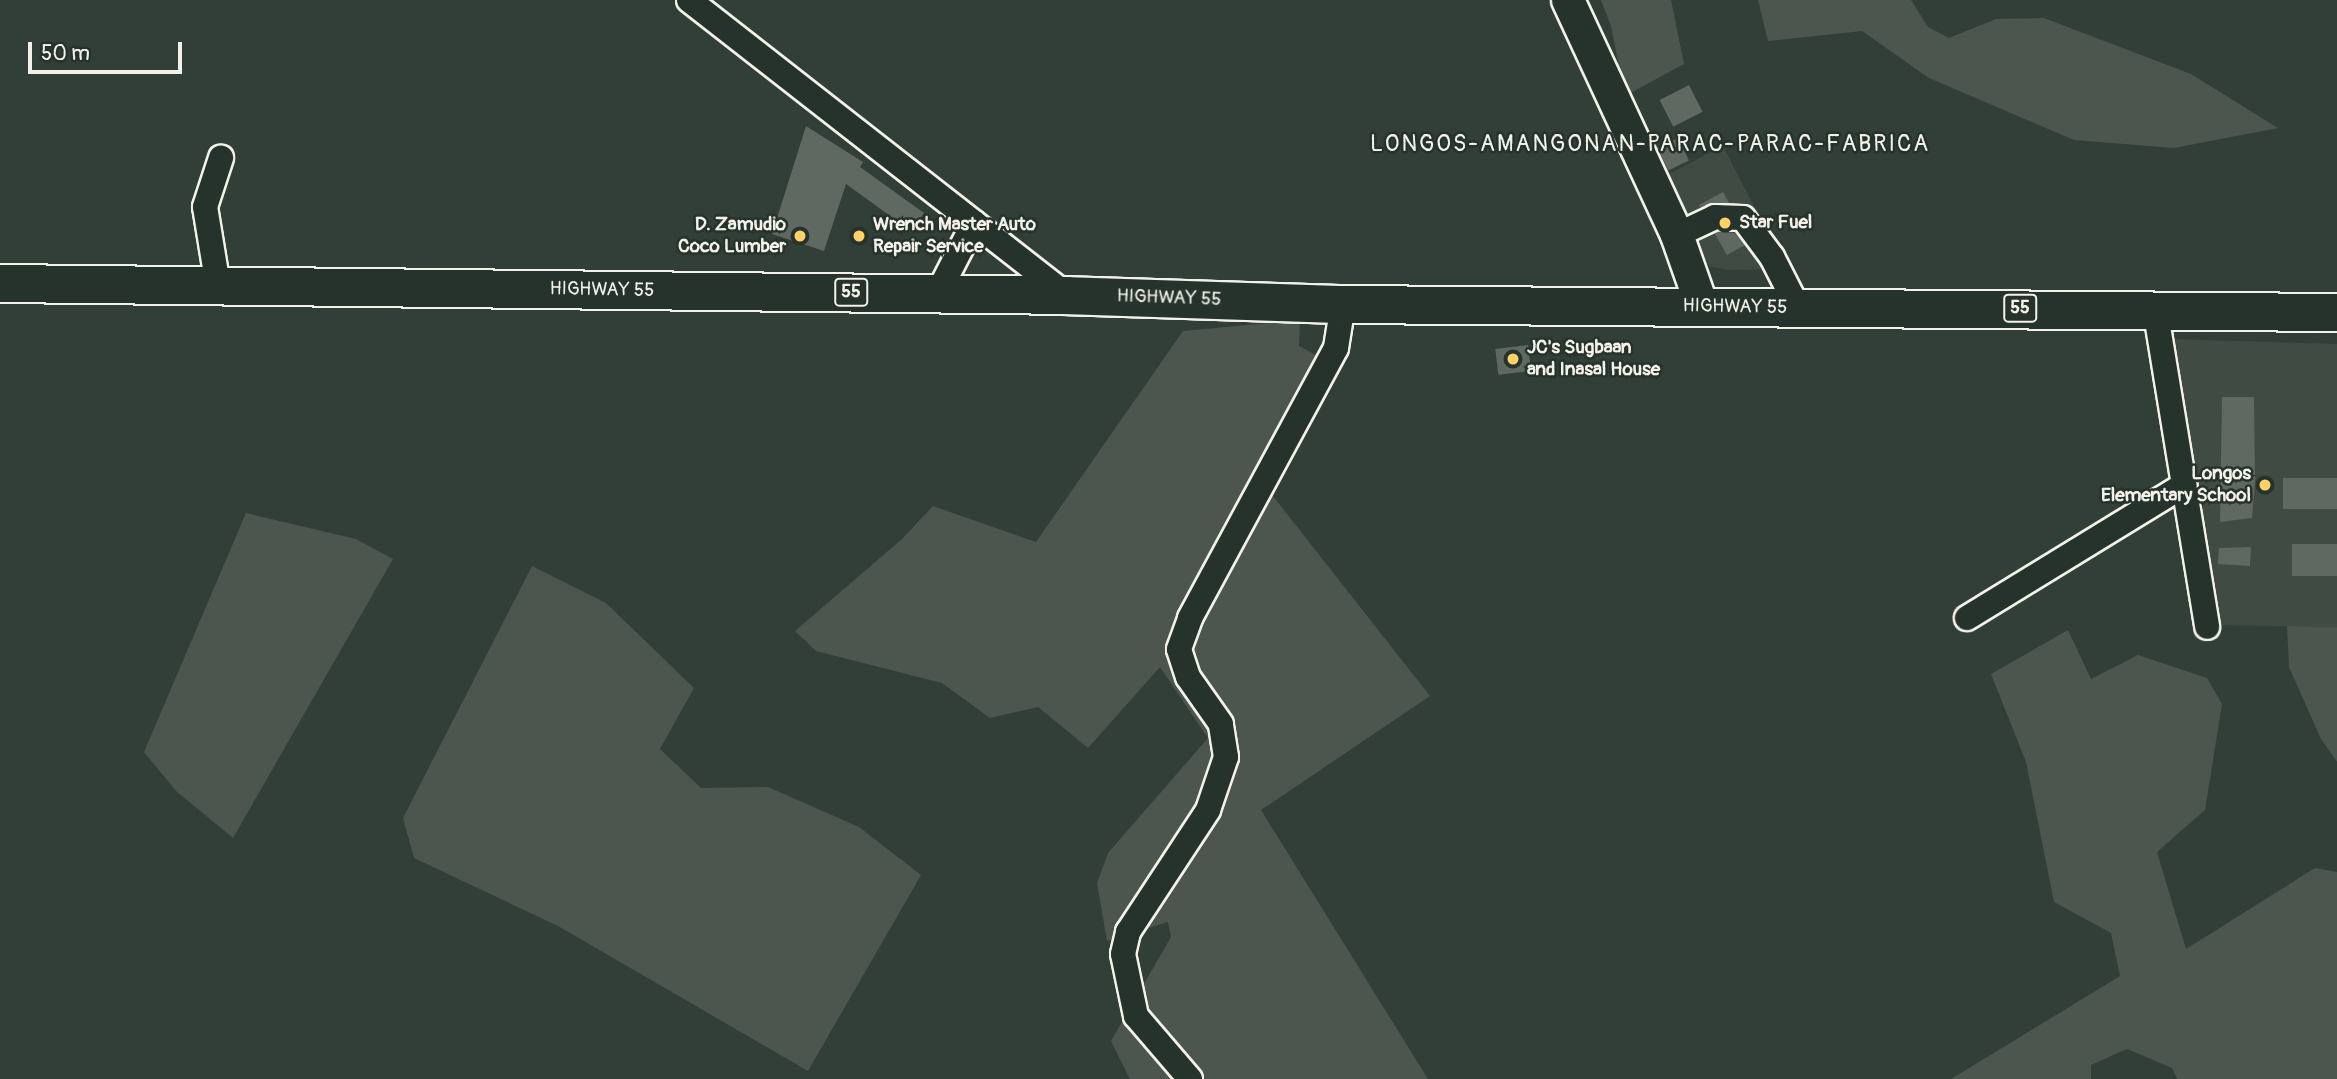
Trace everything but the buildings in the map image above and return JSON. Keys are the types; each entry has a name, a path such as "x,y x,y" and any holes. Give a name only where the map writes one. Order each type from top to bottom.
{"highway":[{"name":"HIGHWAY 55","path":"0,283 1066,295 1340,326 1702,306 2155,308 2337,312"}],"main road":[{"path":"1568,0 1677,235 1702,306"}],"street":[{"path":"689,0 1066,295"},
{"path":"218,286 205,207 221,158"},
{"path":"1677,235 1715,217 1743,218 1772,257 1798,308"},
{"path":"938,293 974,223"},
{"path":"2155,308 2207,626"},
{"path":"1190,1079 1136,1016 1123,954 1128,932 1208,810 1226,757 1221,724 1188,677 1179,649 1190,618 1340,326"},
{"path":"1967,618 2184,485"}],"shaded area":[{"path":"1601,0 1671,0 1684,64 1625,96 1611,26"},
{"path":"1758,0 1911,0 1928,27 1949,38 1996,19 2044,18 2191,74 2278,128 2174,148 2074,140 1929,78 1862,31 1768,41"},
{"path":"1723,146 1786,269 1726,270 1709,266 1663,177"},
{"path":"1300,320 1299,346 1338,367 1269,491 1430,696 1261,810 1428,1079 1130,1079 1111,1041 1171,937 1168,922 1107,941 1097,883 1108,853 1208,738 1160,667 1088,748 1038,707 990,718 942,683 816,651 795,631 902,539 933,506 1036,542 1183,331"},
{"name":"Longos Elementary School","path":"2170,339 2337,344 2337,627 2216,625"},
{"path":"246,513 356,539 393,559 233,838 176,791 144,752"},
{"path":"532,566 606,603 694,688 660,749 701,788 768,787 859,827 921,875 808,1071 558,926 414,858 403,818"},
{"path":"2287,626 2337,627 2337,762 2321,739 2289,667"},
{"path":"2068,630 2091,679 2138,655 2207,678 2222,704 2205,810 2157,852 2186,949 2315,868 2337,872 2337,1079 2177,1079 2172,1068 2127,1049 2091,1065 2091,1079 1951,1079 2120,976 2111,933 2054,902 2026,762 1991,674"}],"place":[{"name":"Star Fuel","path":"1725,223"},
{"name":"D. Zamudio Coco Lumber","path":"800,236"},
{"name":"Wrench Master Auto Repair Service","path":"859,236"},
{"name":"JC's Sugbaan and Inasal House","path":"1513,359"},
{"name":"Longos Elementary School","path":"2265,485"}],"district":[{"name":"LONGOS-AMANGONAN-PARAC‑PARAC-FABRICA","path":"1650,144"}]}
